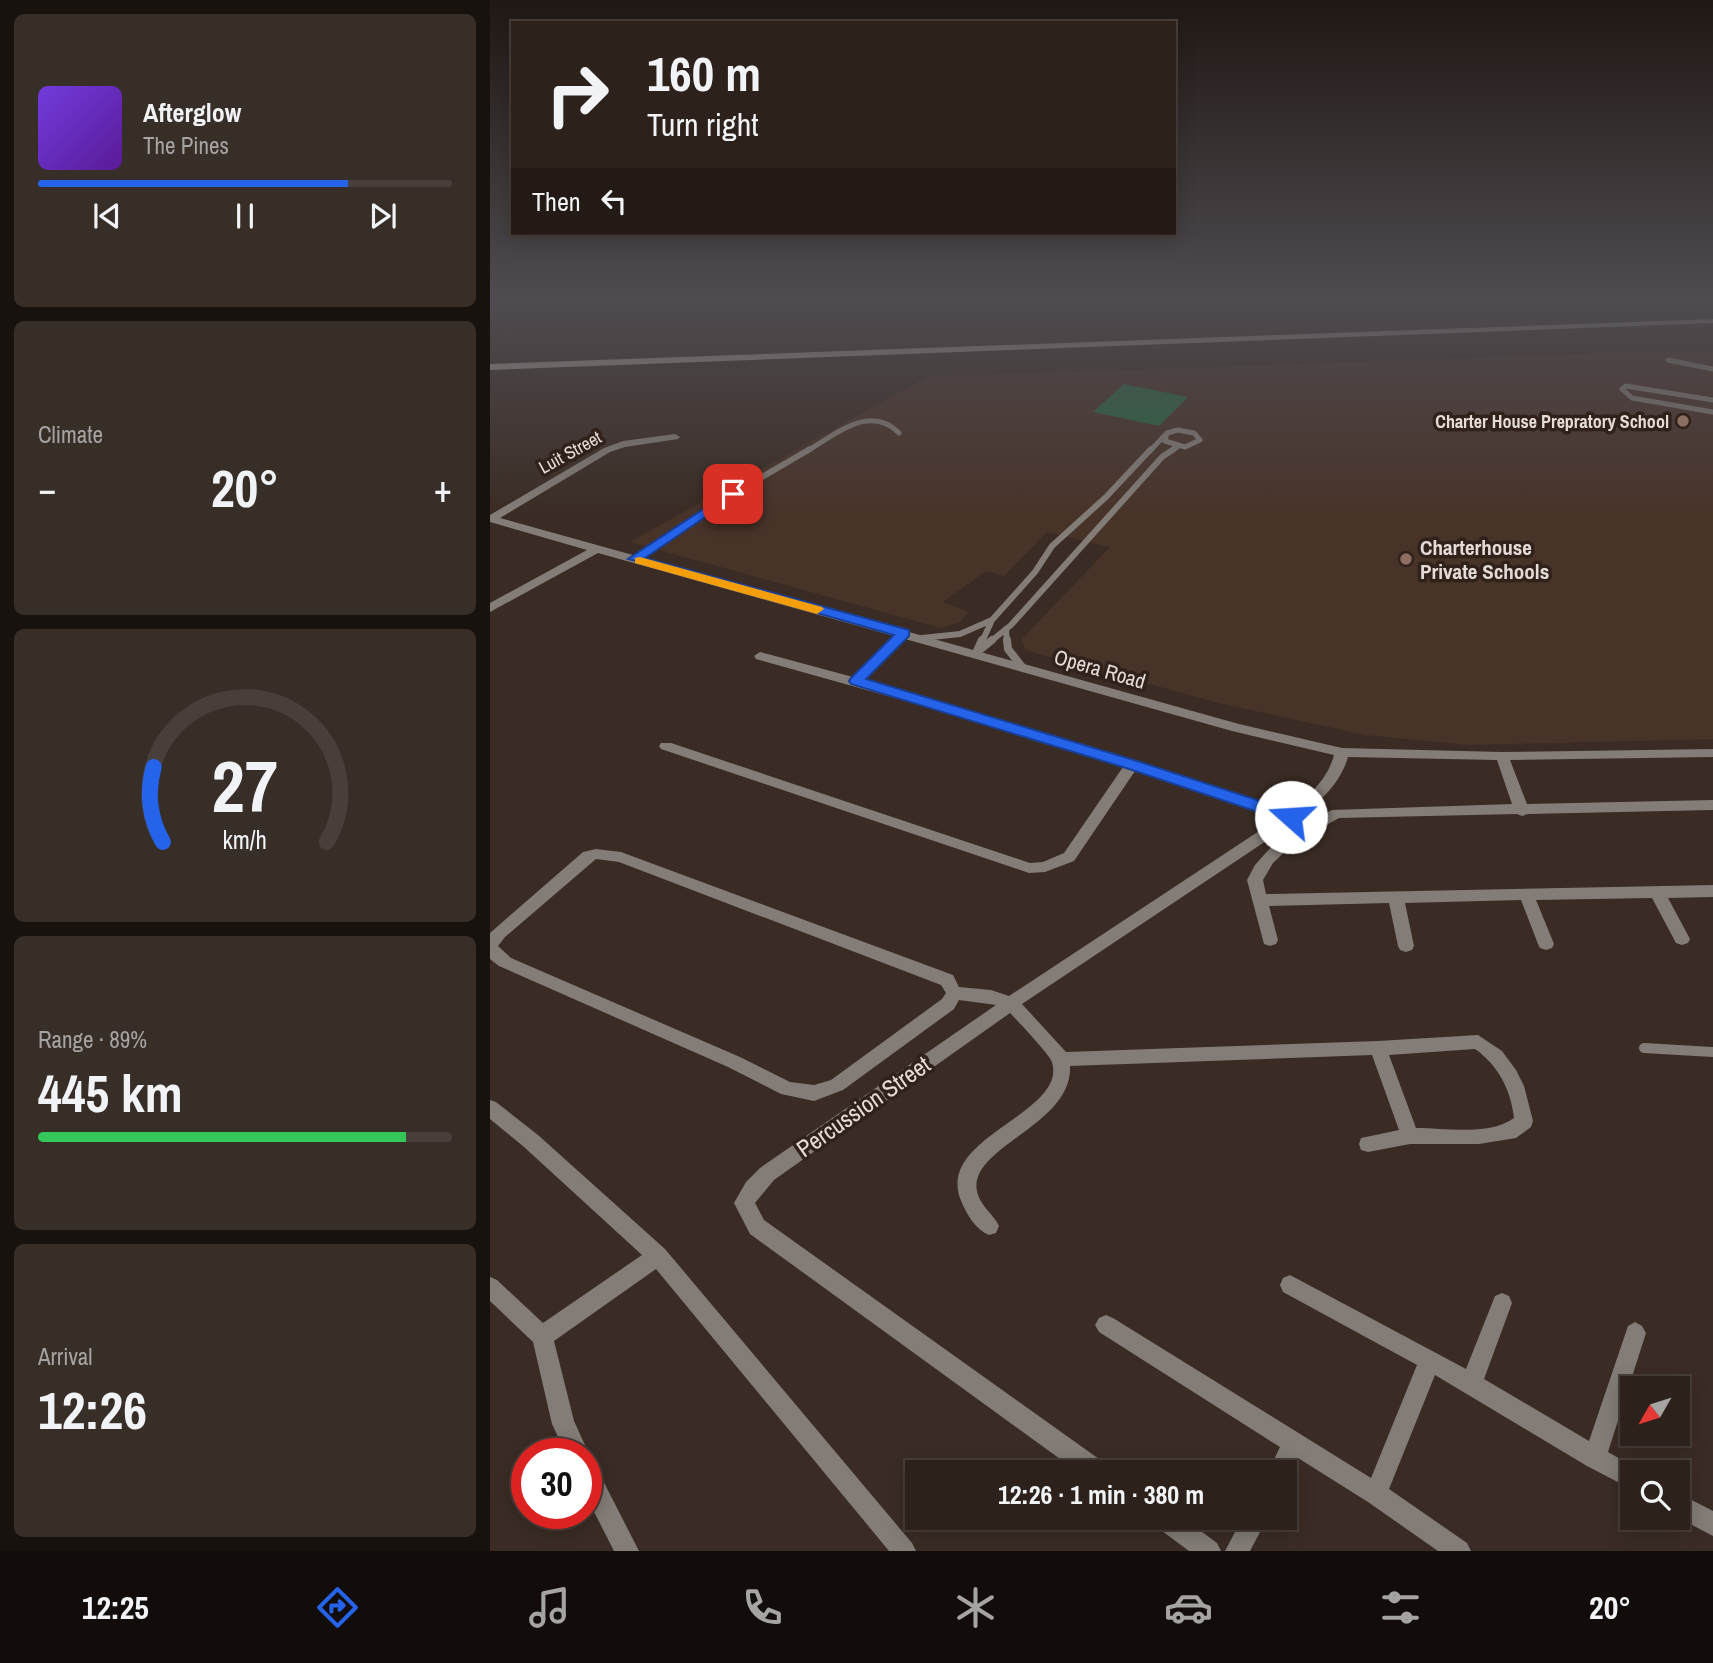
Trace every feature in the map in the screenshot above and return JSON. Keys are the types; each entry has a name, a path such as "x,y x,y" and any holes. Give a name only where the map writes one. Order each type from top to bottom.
{"main road":[{"path":"490,372 537,370"}],"street":[{"name":"Luit Street","path":"490,519 607,450 623,444 675,437"},
{"name":"Opera Road","path":"490,519 1237,728 1342,752 1502,756 1713,753"},
{"path":"490,608 596,549"},
{"path":"856,681 904,633"},
{"path":"760,656 856,681 1132,765 1291,817"},
{"path":"666,746 1029,868 1045,867 1069,857 1132,765"},
{"name":"Percussion Street","path":"1081,1460 757,1227 744,1203 752,1188 768,1174 1010,1004 1291,817 1322,793 1333,780 1342,752"},
{"path":"1502,756 1522,811"},
{"path":"1270,940 1255,880 1267,859 1304,829 1337,813 1713,805"},
{"path":"610,853 947,980 954,993 948,1004 837,1085 814,1093 787,1089 734,1062 505,962 494,953 490,945 499,933 588,856 610,853"},
{"path":"1262,900 1713,891"},
{"path":"1657,892 1682,939"},
{"path":"1526,894 1546,944"},
{"path":"1396,897 1406,946"},
{"path":"954,993 981,996 1010,1004 1061,1059 1062,1075 1058,1087 1044,1107 995,1142 970,1169 967,1191 975,1208 989,1226"},
{"path":"1061,1059 1478,1042 1491,1049 1505,1064 1524,1110 1524,1121 1509,1132 1479,1136 1410,1136 1368,1144"},
{"path":"1378,1048 1410,1136"},
{"path":"490,1108 531,1141 658,1256 904,1551"},
{"path":"542,1336 658,1256"},
{"path":"1290,1285 1430,1360 1620,1472"},
{"path":"490,1287 542,1336 563,1424 570,1438"},
{"path":"1471,1385 1502,1303"},
{"path":"1106,1325 1376,1494 1459,1551"},
{"path":"1595,1458 1635,1333"},
{"path":"1376,1494 1430,1360"},
{"path":"1285,1460 1293,1444"},
{"path":"602,1503 626,1551"},
{"path":"1690,1512 1713,1524"},
{"path":"1180,1530 1209,1551"},
{"path":"1237,1551 1249,1530"}],"lane":[{"path":"1713,400 1626,386 1622,388 1632,398 1713,412"},
{"path":"635,559 784,463 857,422 879,419 892,424 900,433"},
{"path":"976,653 992,620 1035,572 1052,546 1106,497 1164,435 1184,430 1200,437 1195,444 1179,446 1168,443 1164,435"},
{"path":"976,653 1006,629 1162,457 1179,446"},
{"path":"922,638 960,634 992,620"},
{"path":"1006,629 1008,649 1022,667"},
{"path":"1644,1048 1713,1052"}],"shaded area":[{"name":"Charterhouse Private Schools","path":"1116,370 1713,370 1713,739 1469,745 1365,735 1219,703 1025,650 1022,639 1110,547 1047,532 1004,576 986,571 943,602 969,612 960,622 941,628 630,542 927,377"}],"green space":[{"path":"1124,384 1188,397 1159,426 1093,412"}],"slow traffic":[{"path":"640,561 817,609"}],"place":[{"name":"Charter House Prepratory School","path":"1683,421"},
{"name":"Charterhouse Private Schools","path":"1406,559"}],"route":[{"path":"733,494 635,559 904,633 856,681 1132,765 1291,817"}]}
